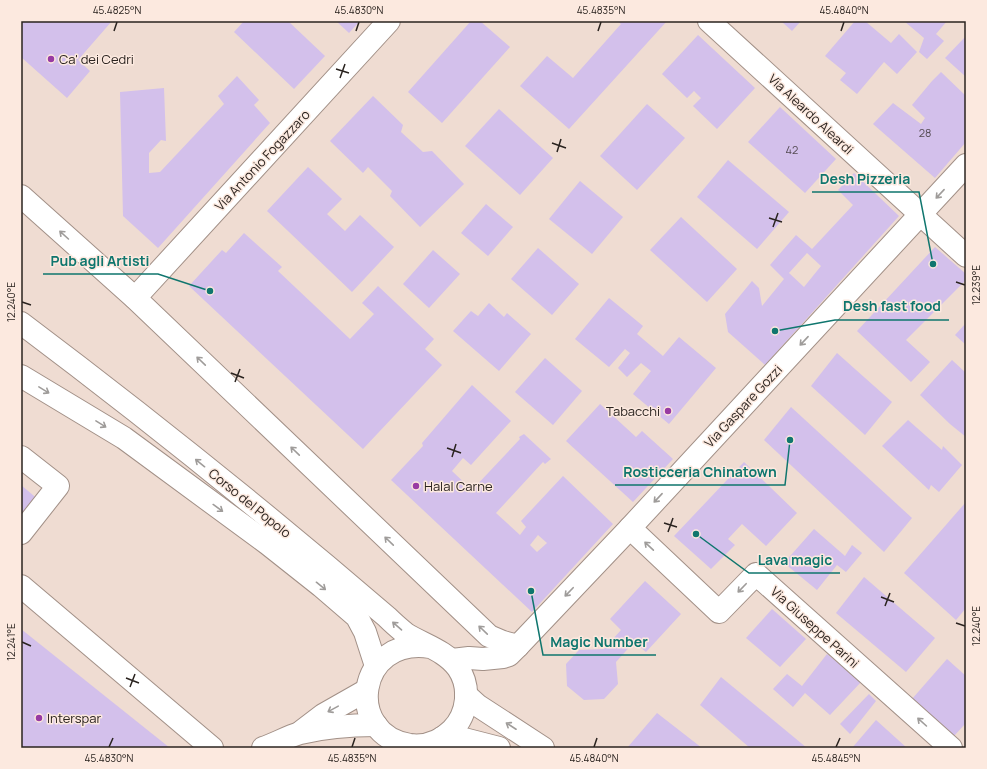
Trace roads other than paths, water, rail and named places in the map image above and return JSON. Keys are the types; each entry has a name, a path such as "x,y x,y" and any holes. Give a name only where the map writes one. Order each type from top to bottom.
{"street":[{"name":"Via Antonio Fogazzaro","path":"135,298 389,21"},
{"name":"Via Aleardo Aleardi","path":"709,21 966,256"},
{"name":"Via Gaspare Gozzi","path":"452,660 469,658 483,659 509,655 630,528 966,165"},
{"path":"21,196 135,298 489,636 518,646"},
{"name":"Corso del Popolo","path":"21,323 312,554 404,632 430,647"},
{"name":"Corso del Popolo","path":"21,376 124,438 268,544 327,592 357,617 365,632 376,666"},
{"path":"21,457 58,486 21,533"},
{"name":"Via Giuseppe Parini","path":"630,528 719,612 756,574 951,748"},
{"path":"21,586 212,748"},
{"path":"383,736 372,719 367,705 367,690 369,681 376,666 395,651 406,647 430,647 442,652 452,660 462,676 466,695 464,711 456,726 431,743"},
{"path":"298,734 323,715 367,690"},
{"path":"466,695 543,748"},
{"path":"262,748 298,734 327,728 358,725 399,742 412,745 464,739 499,748"}],"place":[{"name":"Ca' dei Cedri","path":"51,59"},
{"name":"Desh Pizzeria","path":"933,264"},
{"name":"Pub agli Artisti","path":"210,291"},
{"name":"Desh fast food","path":"775,331"},
{"name":"Tabacchi","path":"668,411"},
{"name":"Rosticceria Chinatown","path":"790,440"},
{"name":"Halal Carne","path":"416,486"},
{"name":"Lava magic","path":"696,534"},
{"name":"Magic Number","path":"531,591"},
{"name":"Interspar","path":"39,718"}]}
